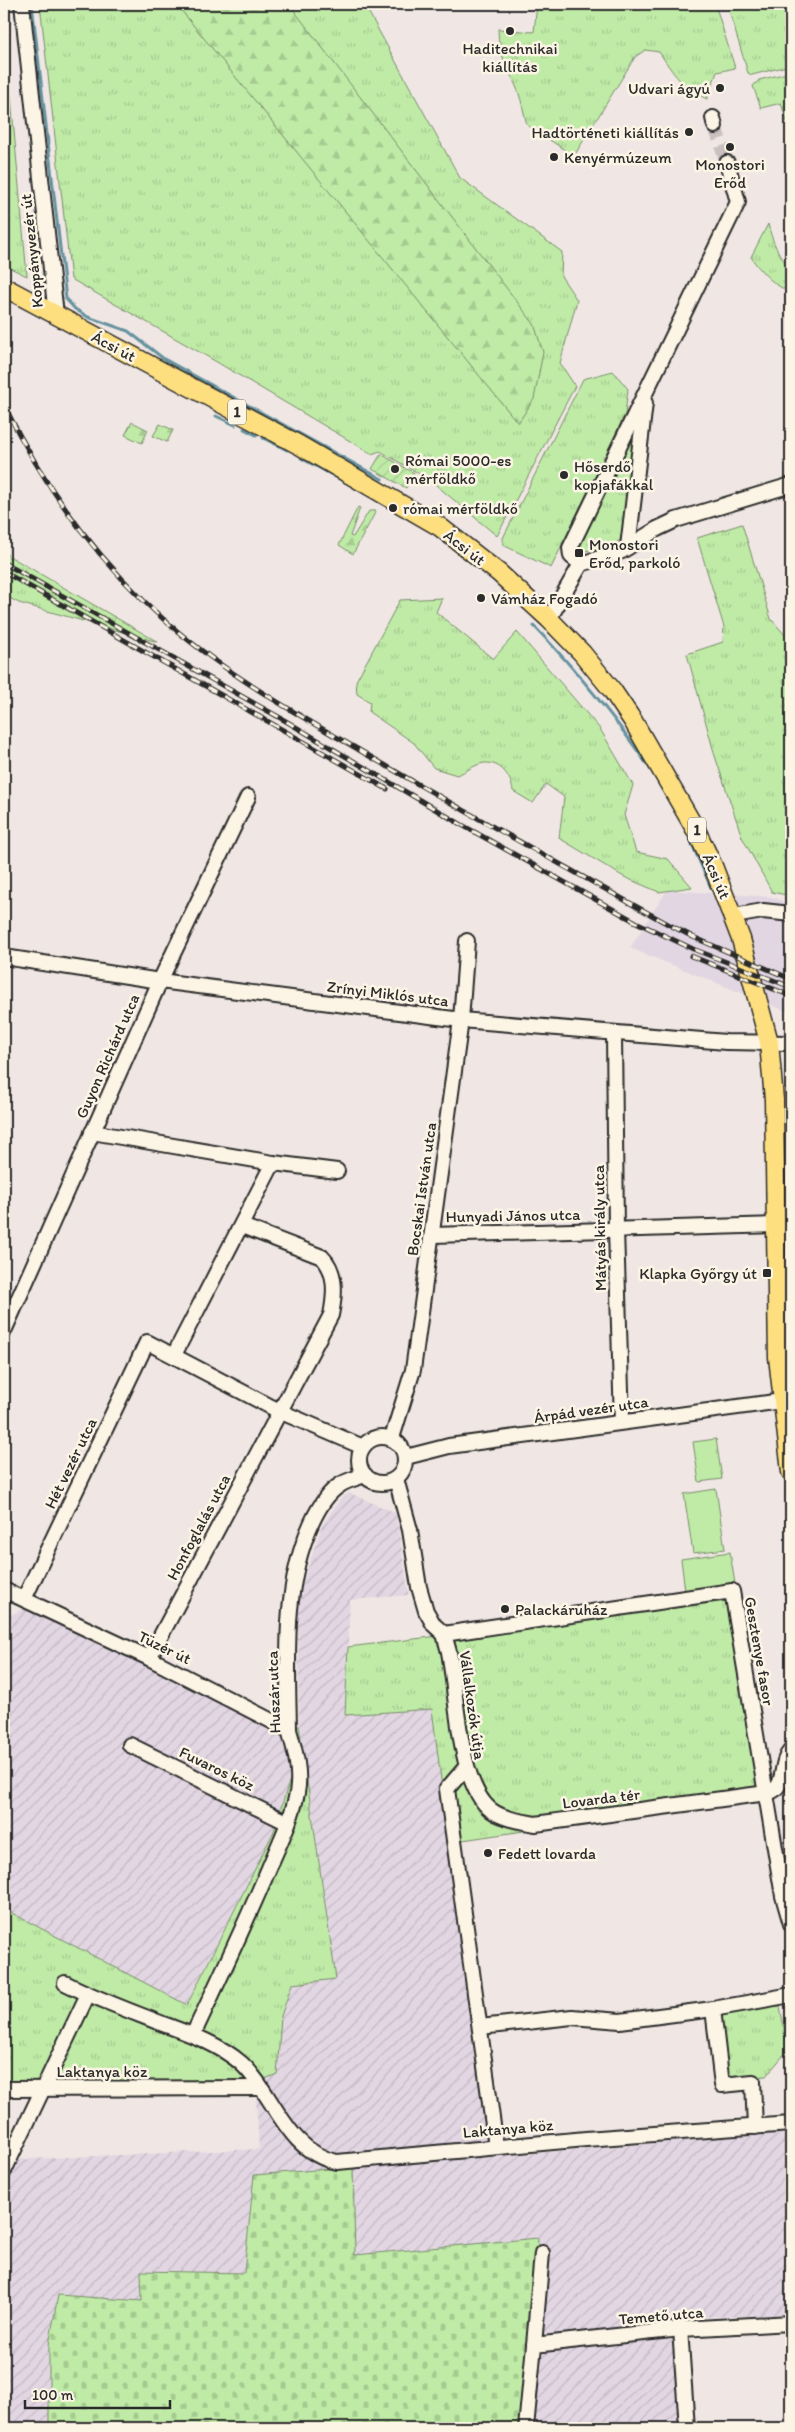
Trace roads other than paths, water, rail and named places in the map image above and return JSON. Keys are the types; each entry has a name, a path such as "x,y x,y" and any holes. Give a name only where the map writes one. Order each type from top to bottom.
{"main road":[{"name":"Ácsi út","path":"4,287 299,445 417,512 455,538 499,573 549,619 582,653 633,721 697,832 734,916 769,1042"},
{"name":"1","path":"769,1042 783,1223 785,1355 782,1400 791,1472"}],"street":[{"name":"Koppányvezér út","path":"22,4 56,315"},
{"path":"582,564 571,556 570,548 647,393 738,202 727,163"},
{"path":"628,547 647,393"},
{"path":"626,434 634,431 641,436"},
{"path":"549,619 582,564 622,551 676,520 791,485"},
{"name":"Guyon Richárd utca","path":"4,1331 160,982 248,797"},
{"path":"734,916 763,910 791,914"},
{"name":"Bocskai István utca","path":"392,1438 413,1370 461,1020 467,941"},
{"name":"Zrínyi Miklós utca","path":"4,957 160,982 461,1020 726,1042 791,1043"},
{"name":"Mátyás király utca","path":"614,1034 616,1230 622,1422"},
{"path":"92,1132 273,1163 337,1171"},
{"path":"273,1163 174,1355 278,1411 363,1447"},
{"name":"Hunyadi János utca","path":"432,1235 783,1223"},
{"name":"Honfoglalás utca","path":"148,1658 278,1411 331,1315 335,1292 331,1271 322,1256 242,1226"},
{"name":"Hét vezér utca","path":"24,1600 147,1342 174,1355"},
{"name":"Árpád vezér utca","path":"406,1457 449,1446 782,1400"},
{"path":"376,1438 392,1438 398,1443 406,1457 405,1466 396,1479 384,1483 373,1481 365,1475 359,1461 363,1447 376,1438"},
{"name":"Huszár utca","path":"193,2036 246,1922 288,1823 297,1792 298,1774 294,1747 288,1730 288,1611 296,1567 308,1531 326,1499 339,1485 365,1475"},
{"name":"Vállalkozók útja","path":"396,1479 410,1530 418,1587 426,1612 434,1625 444,1634 454,1678 466,1767 447,1789 496,2147"},
{"name":"Tüzér út","path":"4,1590 148,1658 288,1730"},
{"name":"Gesztenye fasor","path":"444,1634 732,1591 783,1896 791,1924"},
{"name":"Fuvaros köz","path":"130,1745 288,1823"},
{"path":"767,1793 774,1791 780,1785 785,1758 791,1750"},
{"name":"Lovarda tér","path":"466,1767 472,1786 492,1811 510,1819 535,1824 767,1793"},
{"name":"Laktanya köz","path":"65,1983 225,2051 242,2064 261,2088 280,2118 298,2139 327,2160 337,2162 496,2147 791,2124"},
{"path":"4,2171 24,2133 42,2089 88,1994"},
{"path":"480,2027 572,2017 620,2021 713,2009 791,1995"},
{"path":"713,2009 722,2085 753,2082 755,2127"},
{"name":"Laktanya köz","path":"4,2089 261,2088"},
{"path":"526,2428 542,2252"},
{"name":"Temető utca","path":"534,2346 680,2329 791,2323"},
{"path":"680,2329 687,2428"}],"waterway":[{"path":"32,4 66,299 75,309 88,317 128,331 164,359 382,479"},
{"path":"216,416 235,425"},
{"path":"244,429 256,435"},
{"path":"263,438 287,450"},
{"path":"301,458 347,483"},
{"path":"534,626 596,697 653,773"},
{"path":"685,828 712,890"}],"tunnel":[{"path":"715,126 727,163"}],"railway":[{"path":"4,405 33,458 65,509 102,557 168,623 220,664 302,717 668,924 693,937 791,979"},
{"path":"4,563 284,720 462,825 636,922 693,949 791,987"},
{"path":"4,572 387,789"},
{"path":"691,956 791,996"}],"place":[{"name":"Haditechnikai kiállítás","path":"510,31"},
{"name":"Udvari ágyú","path":"720,88"},
{"name":"Hadtörténeti kiállítás","path":"689,132"},
{"name":"Monostori Erőd","path":"730,147"},
{"name":"Kenyérmúzeum","path":"554,157"},
{"name":"Római 5000-es mérföldkő","path":"395,469"},
{"name":"Hőserdő kopjafákkal","path":"564,475"},
{"name":"római mérföldkő","path":"393,508"},
{"name":"Monostori Erőd, parkoló","path":"579,553"},
{"name":"Vámház Fogadó","path":"481,598"},
{"name":"Klapka Győrgy út","path":"767,1273"},
{"name":"Palackáruház","path":"505,1609"},
{"name":"Fedett lovarda","path":"488,1853"}]}
